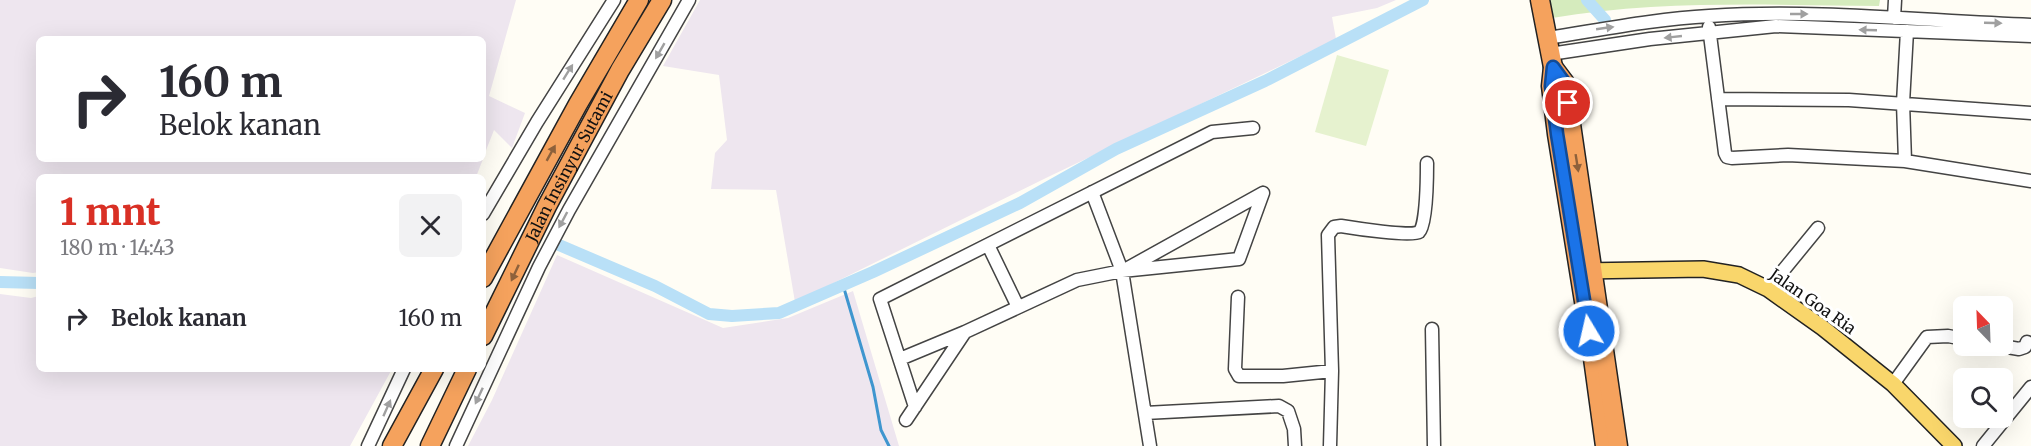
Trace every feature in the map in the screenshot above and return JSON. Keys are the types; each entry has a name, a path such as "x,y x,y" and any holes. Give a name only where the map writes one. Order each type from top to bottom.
{"highway":[{"name":"Jalan Insinyur Sutami","path":"486,273 578,104 639,0"},
{"name":"Jalan Insinyur Sutami","path":"486,330 553,196 620,70 662,0"},
{"path":"1540,0 1550,53 1551,86 1557,134 1586,271 1618,446"},
{"path":"1586,271 1605,446"},
{"path":"392,446 432,372"},
{"path":"430,446 466,372"}],"main road":[{"name":"Jalan Goa Ria","path":"1586,271 1703,269 1738,274 1768,289 1893,384 1954,446"}],"street":[{"path":"486,209 537,122 614,0"},
{"path":"456,446 559,229 689,0"},
{"path":"1894,18 1895,0"},
{"path":"1550,53 1601,28 1708,16 1817,14 2031,25"},
{"path":"1708,16 1725,153 1729,158 1793,155 1905,161 2031,181"},
{"path":"1550,53 1650,39 1776,27 2031,36"},
{"path":"1905,161 1902,103 1907,31"},
{"path":"1718,99 1825,99 2031,113"},
{"path":"915,407 880,298 1212,132 1253,128"},
{"path":"1330,446 1332,371 1328,235 1334,227 1341,226 1407,234 1419,232 1424,218 1427,163"},
{"path":"1092,192 1122,271 1150,446"},
{"path":"900,359 965,332 1077,280 1122,271 1239,259 1263,193 1122,271"},
{"path":"1768,289 1818,228"},
{"path":"988,245 1018,307"},
{"path":"1238,297 1235,369 1239,376 1283,376 1332,371"},
{"path":"1432,329 1434,446"},
{"path":"906,420 965,332"},
{"path":"1893,384 1927,337 1953,337"},
{"path":"368,446 403,372"},
{"path":"1983,446 1997,432 2031,387"},
{"path":"1145,413 1279,406 1288,411 1294,429 1295,446"}],"shaded area":[{"path":"0,0 516,0 489,96 525,113 512,148 494,130 486,150 486,36 36,36 36,162 482,162 477,174 36,174 36,272 0,268"},
{"path":"700,0 1396,0 1377,8 1332,17 1336,39 1048,177 795,302 776,190 711,189 715,153 727,140 719,75 663,66"},
{"path":"557,255 723,328 788,318 853,291 899,446 468,446 492,400"},
{"path":"0,294 36,297 36,372 390,372 350,446 0,446"}],"green space":[{"path":"1550,0 1880,0 1879,6 1674,6 1592,12 1552,18"},
{"path":"1337,55 1389,70 1366,146 1315,132"}],"waterway":[{"path":"552,242 655,286 709,314 732,316 779,313 1020,203 1116,149 1265,81 1423,0"},
{"path":"1587,0 1605,20"},
{"path":"0,282 36,283"},
{"path":"843,285 873,387 881,430 889,446"}],"route":[{"path":"1568,103 1564,82 1553,67 1551,86 1557,134 1589,331"}]}
